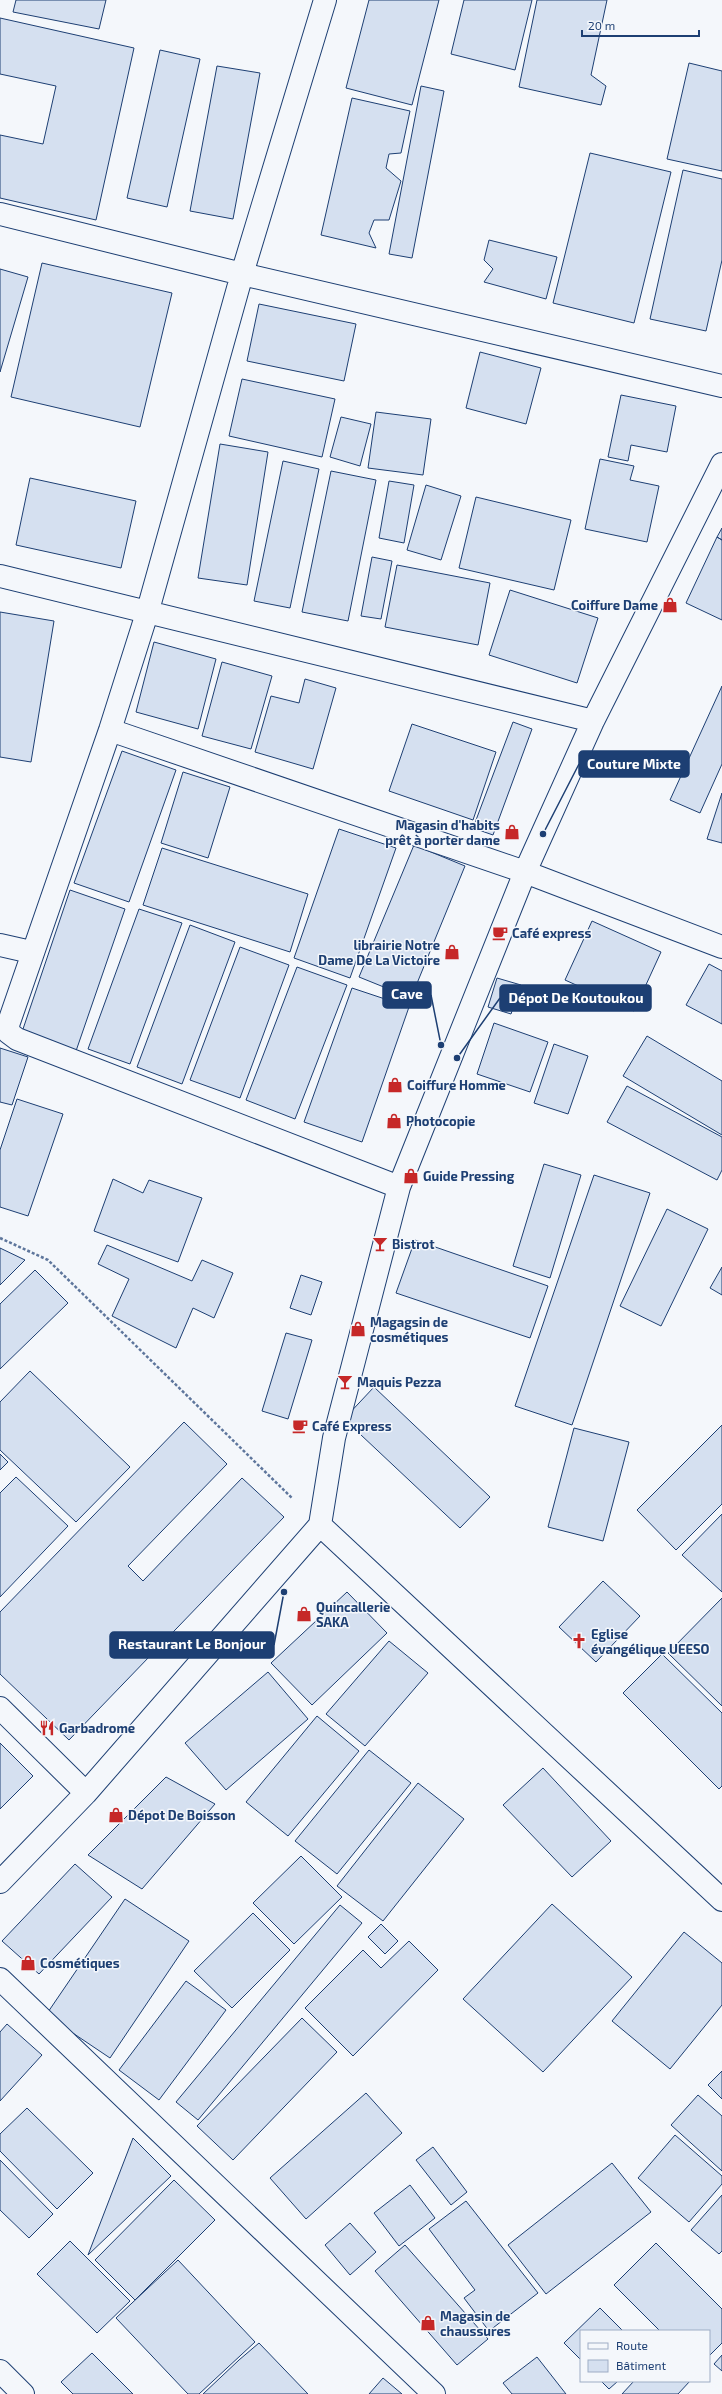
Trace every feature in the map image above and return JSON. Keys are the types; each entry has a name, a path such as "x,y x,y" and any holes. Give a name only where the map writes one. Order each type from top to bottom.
{"street":[{"path":"325,0 242,274 148,610 110,730 8,1025 9,1033 17,1039 399,1187"},
{"path":"0,214 242,274 722,386"},
{"path":"0,1882 86,1793 320,1525 334,1438 399,1187 525,872 593,721 722,464"},
{"path":"0,576 148,610 593,721"},
{"path":"110,730 525,872 722,947"},
{"path":"0,945 32,952"},
{"path":"320,1525 722,1900"},
{"path":"0,1708 86,1793"},
{"path":"0,1979 434,2394"},
{"path":"0,2371 23,2394"}],"path":[{"path":"0,1238 48,1260 320,1525"}],"building":[{"path":"16,0 106,0 99,29 13,12"},
{"path":"369,0 439,0 412,105 346,88"},
{"path":"464,0 532,0 515,70 451,54"},
{"path":"537,0 607,0 591,75 606,86 601,105 519,87"},
{"path":"0,18 134,48 96,220 0,198 0,135 43,144 56,86 0,74"},
{"path":"160,50 200,59 167,207 127,198"},
{"path":"689,63 722,71 722,171 667,159"},
{"path":"217,66 260,73 233,219 190,211"},
{"path":"421,86 444,91 412,258 389,254"},
{"path":"352,98 410,111 401,153 389,154 386,168 401,181 389,220 374,220 369,233 376,248 321,235"},
{"path":"590,153 671,172 634,323 553,303"},
{"path":"683,170 722,179 722,260 706,331 650,319"},
{"path":"489,240 557,257 546,299 484,282 493,269 484,260"},
{"path":"42,263 172,293 140,427 11,397"},
{"path":"0,269 28,277 0,372"},
{"path":"259,304 356,324 344,381 247,361"},
{"path":"480,352 541,368 526,424 466,408"},
{"path":"242,379 335,399 322,457 229,436"},
{"path":"621,395 676,406 667,452 631,445 628,461 608,457"},
{"path":"376,412 431,419 423,475 368,468"},
{"path":"341,417 371,424 360,466 330,457"},
{"path":"220,444 268,452 247,585 198,578"},
{"path":"600,459 634,466 630,480 659,486 647,542 585,529"},
{"path":"283,461 319,469 290,608 254,601"},
{"path":"331,471 376,480 348,621 302,612"},
{"path":"30,478 136,501 121,568 16,545"},
{"path":"389,481 414,485 404,543 379,538"},
{"path":"426,485 461,496 441,560 407,550"},
{"path":"476,497 571,520 554,590 459,568"},
{"path":"722,528 722,540 717,537"},
{"path":"717,537 722,540 722,620 686,603"},
{"path":"372,557 392,561 381,619 361,616"},
{"path":"397,565 490,583 478,645 385,627"},
{"path":"510,590 598,618 577,683 489,655"},
{"path":"0,612 54,621 31,762 0,757"},
{"path":"154,642 216,659 198,729 136,712"},
{"path":"222,662 272,676 251,749 202,736"},
{"path":"305,679 336,688 313,769 255,752 271,696 299,703"},
{"path":"722,686 722,764 700,813 670,800"},
{"path":"513,722 532,729 493,835 473,828"},
{"path":"412,724 496,752 473,820 389,791"},
{"path":"122,751 176,770 129,902 74,883"},
{"path":"183,772 230,787 208,858 161,843"},
{"path":"722,793 722,843 707,839"},
{"path":"339,829 396,848 350,978 294,958"},
{"path":"414,845 465,866 411,998 359,977"},
{"path":"162,848 308,894 290,952 143,905"},
{"path":"70,890 125,909 76,1051 22,1032"},
{"path":"139,909 182,923 130,1064 88,1049"},
{"path":"592,921 661,952 634,1011 565,980"},
{"path":"190,925 235,942 182,1084 137,1067"},
{"path":"240,947 289,965 240,1098 190,1080"},
{"path":"709,964 722,971 722,1024 686,1005"},
{"path":"297,967 347,985 295,1119 246,1100"},
{"path":"497,978 521,985 511,1014 488,1007"},
{"path":"352,988 409,1007 362,1142 304,1122"},
{"path":"494,1023 548,1042 530,1092 477,1074"},
{"path":"647,1036 722,1081 722,1135 623,1076"},
{"path":"554,1044 588,1056 568,1114 534,1103"},
{"path":"0,1048 28,1057 12,1105 0,1102"},
{"path":"627,1086 722,1137 722,1170 717,1180 607,1122"},
{"path":"17,1099 63,1114 28,1216 0,1207 0,1150"},
{"path":"544,1164 581,1175 550,1278 513,1266"},
{"path":"594,1175 650,1193 572,1425 515,1406"},
{"path":"113,1179 143,1193 149,1180 202,1198 178,1262 94,1231"},
{"path":"667,1209 708,1229 661,1326 620,1306"},
{"path":"415,1240 548,1286 530,1338 396,1293"},
{"path":"107,1245 192,1281 202,1260 233,1273 214,1318 193,1308 176,1348 112,1316 129,1279 98,1264"},
{"path":"0,1248 25,1260 0,1285"},
{"path":"722,1267 722,1295 710,1288"},
{"path":"35,1270 68,1303 0,1369 0,1304"},
{"path":"301,1275 322,1282 311,1315 290,1308"},
{"path":"286,1333 312,1340 288,1419 262,1411"},
{"path":"30,1371 130,1467 76,1522 0,1450 0,1402"},
{"path":"374,1387 490,1497 460,1528 344,1419"},
{"path":"184,1422 227,1464 128,1566 143,1581 242,1478 284,1517 69,1740 0,1674 0,1612"},
{"path":"722,1425 722,1504 676,1550 637,1510"},
{"path":"574,1428 629,1442 603,1541 548,1527"},
{"path":"0,1454 8,1462 0,1470"},
{"path":"16,1477 68,1526 0,1597 0,1493"},
{"path":"722,1514 722,1592 682,1555"},
{"path":"603,1581 640,1616 596,1662 559,1627"},
{"path":"347,1592 387,1633 312,1705 271,1663"},
{"path":"722,1598 722,1706 668,1653"},
{"path":"389,1641 428,1673 365,1746 326,1714"},
{"path":"662,1654 722,1713 722,1786 719,1789 623,1693"},
{"path":"268,1672 308,1719 226,1790 185,1743"},
{"path":"317,1716 359,1751 288,1836 246,1802"},
{"path":"0,1743 33,1776 0,1809"},
{"path":"369,1750 411,1783 337,1874 295,1841"},
{"path":"543,1768 611,1841 572,1877 503,1805"},
{"path":"166,1777 215,1804 142,1889 88,1855"},
{"path":"418,1783 464,1819 383,1921 337,1886"},
{"path":"301,1856 342,1897 294,1944 253,1903"},
{"path":"75,1864 112,1897 39,1974 2,1941"},
{"path":"125,1899 189,1941 110,2058 46,2015"},
{"path":"552,1904 632,1977 543,2072 463,1999"},
{"path":"340,1905 362,1923 198,2120 176,2102"},
{"path":"253,1913 290,1950 232,2008 194,1971"},
{"path":"381,1924 398,1941 385,1954 368,1937"},
{"path":"684,1932 722,1963 722,2005 670,2069 612,2021"},
{"path":"409,1941 438,1970 353,2056 305,2008 363,1950 381,1968"},
{"path":"186,1981 226,2010 159,2100 119,2070"},
{"path":"302,2018 337,2052 233,2160 197,2126"},
{"path":"7,2024 42,2055 0,2101 0,2032"},
{"path":"722,2071 722,2099 708,2085"},
{"path":"366,2093 402,2133 306,2219 270,2178"},
{"path":"698,2095 722,2116 722,2171 671,2125"},
{"path":"27,2108 93,2173 57,2209 0,2151 0,2134"},
{"path":"675,2135 722,2176 722,2184 689,2222 638,2178"},
{"path":"133,2138 171,2176 88,2255"},
{"path":"433,2147 467,2192 451,2205 416,2160"},
{"path":"0,2160 53,2214 29,2238 0,2210"},
{"path":"612,2163 651,2212 546,2294 508,2245"},
{"path":"174,2180 215,2220 135,2300 95,2260"},
{"path":"410,2185 435,2218 399,2246 374,2213"},
{"path":"722,2195 722,2251 719,2254 691,2230"},
{"path":"466,2201 538,2293 489,2331 464,2298 475,2290 429,2229"},
{"path":"350,2223 376,2252 350,2275 325,2245"},
{"path":"70,2241 130,2301 97,2333 37,2274"},
{"path":"656,2243 722,2309 722,2343 710,2355 710,2330 659,2330 614,2285"},
{"path":"405,2245 488,2339 457,2365 375,2271"},
{"path":"178,2260 255,2342 199,2394 188,2394 116,2318"},
{"path":"600,2308 622,2330 580,2330 580,2359 564,2343"},
{"path":"259,2343 308,2394 203,2394 239,2360"},
{"path":"92,2353 133,2394 73,2394 61,2382"},
{"path":"722,2355 722,2371 714,2364"},
{"path":"537,2357 566,2394 512,2394 503,2383"},
{"path":"383,2378 402,2394 369,2394"},
{"path":"602,2382 617,2382 609,2389"},
{"path":"633,2382 689,2382 678,2394 622,2394"}],"place":[{"name":"Coiffure Dame","path":"670,605"},
{"name":"Magasin d'habits prêt à porter dame","path":"512,832"},
{"name":"Couture Mixte","path":"543,834"},
{"name":"Café express","path":"500,933"},
{"name":"librairie Notre Dame De La Victoire","path":"452,952"},
{"name":"Cave","path":"441,1045"},
{"name":"Dépot De Koutoukou","path":"457,1058"},
{"name":"Coiffure Homme","path":"395,1085"},
{"name":"Photocopie","path":"394,1121"},
{"name":"Guide Pressing","path":"411,1176"},
{"name":"Bistrot","path":"380,1244"},
{"name":"Magagsin de cosmétiques","path":"358,1329"},
{"name":"Maquis Pezza","path":"345,1382"},
{"name":"Café Express","path":"300,1426"},
{"name":"Restaurant Le Bonjour","path":"284,1592"},
{"name":"Quincallerie SAKA","path":"304,1614"},
{"name":"Eglise évangélique UEESO","path":"579,1641"},
{"name":"Garbadrome","path":"47,1728"},
{"name":"Dépot De Boisson","path":"116,1815"},
{"name":"Cosmétiques","path":"28,1963"},
{"name":"Magasin de chaussures","path":"428,2323"}]}
